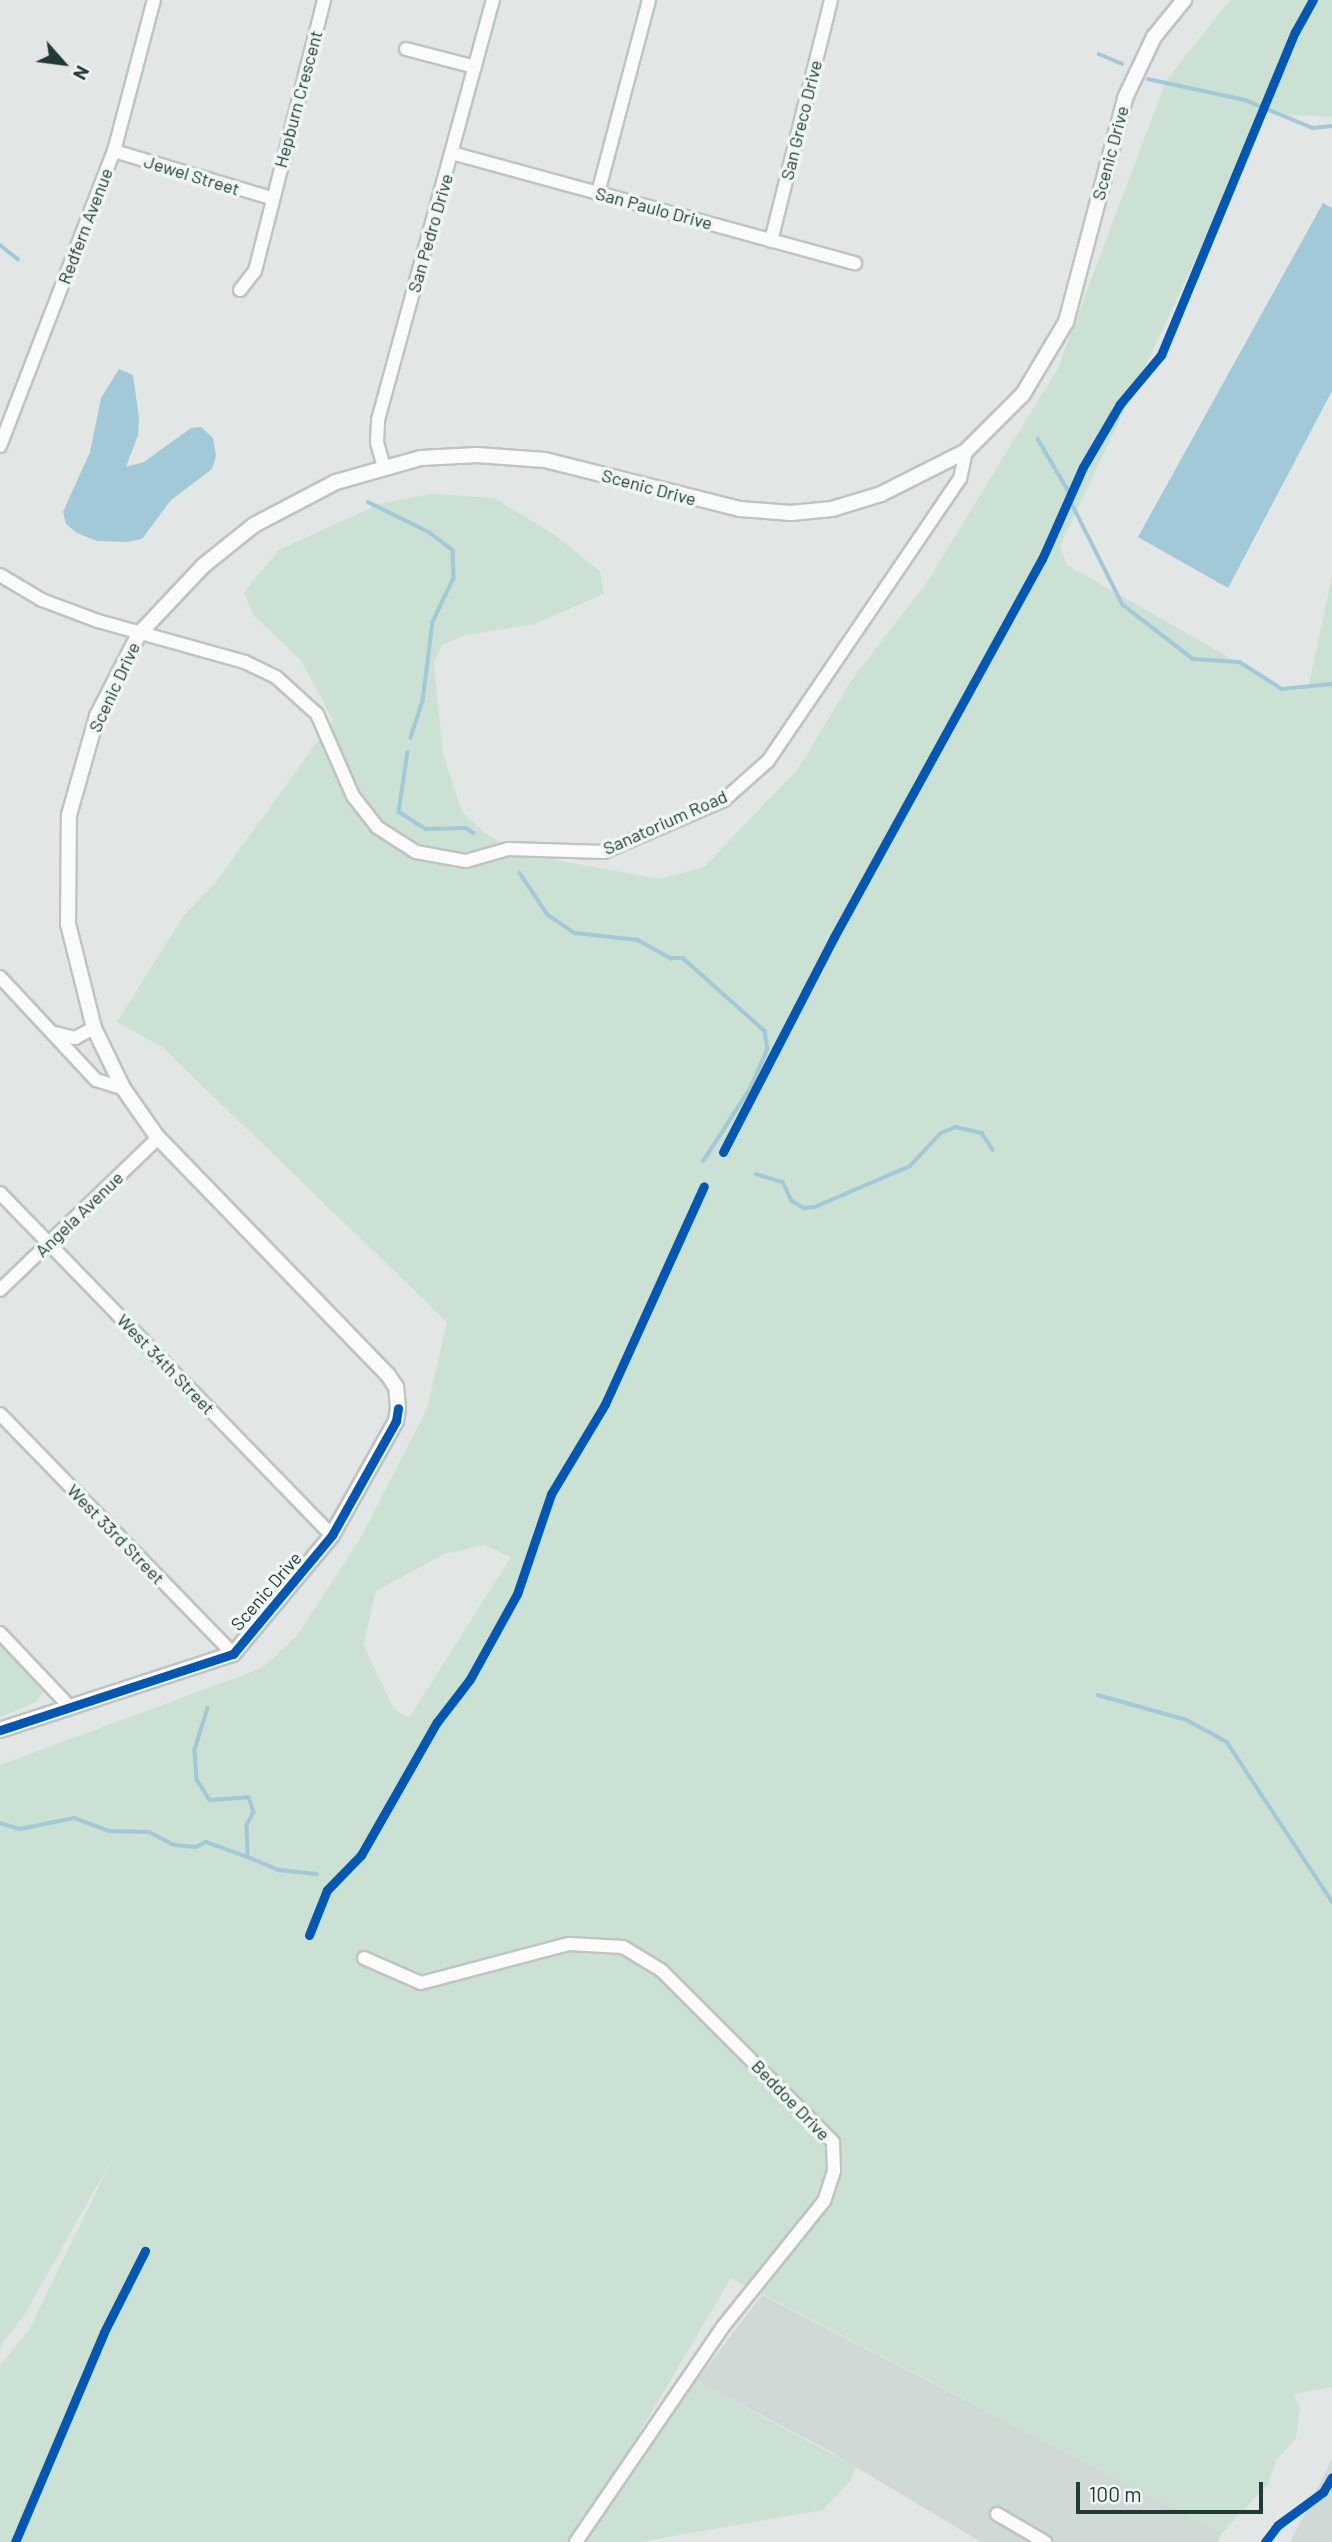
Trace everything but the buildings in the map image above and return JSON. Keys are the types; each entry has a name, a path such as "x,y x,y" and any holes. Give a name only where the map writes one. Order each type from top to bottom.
{"street":[{"name":"Redfern Avenue","path":"0,446 114,151 154,0"},
{"name":"Hepburn Crescent","path":"240,290 255,271 271,198 324,0"},
{"name":"San Pedro Drive","path":"384,467 377,442 378,420 493,0"},
{"path":"598,193 649,0"},
{"name":"San Greco Drive","path":"771,241 831,0"},
{"name":"Scenic Drive","path":"0,1730 233,1654 332,1535 396,1421 396,1387 158,1138 123,1088 94,1028 68,924 69,815 97,716 139,634 203,566 254,525 336,482 421,458 477,455 545,460 740,509 791,513 831,509 881,494 965,452 1023,394 1066,322 1125,98 1154,37 1184,0"},
{"path":"406,49 475,66"},
{"name":"Jewel Street","path":"114,151 271,198"},
{"name":"San Paulo Drive","path":"452,153 855,263"},
{"name":"Sanatorium Road","path":"0,575 42,600 139,634 245,662 300,695 317,714 353,796 377,827 416,852 467,861 508,849 604,852 723,800 768,761 960,479 965,452"},
{"path":"0,977 96,1080 123,1088"},
{"path":"49,1030 75,1038 94,1028"},
{"name":"Angela Avenue","path":"0,1290 158,1138"},
{"name":"West 34th Street","path":"0,1193 332,1535"},
{"name":"West 33rd Street","path":"0,1414 233,1654"},
{"path":"0,1633 70,1707"},
{"name":"Beddoe Drive","path":"364,1958 421,1983 569,1944 623,1947 661,1970 833,2142 834,2171 824,2200 722,2328 576,2542"},
{"path":"997,2514 1045,2542"}],"shaded area":[{"path":"762,2295 1222,2533 1218,2542 981,2542 824,2448 696,2381"},
{"path":"1332,2459 1332,2542 1290,2542"}],"green space":[{"path":"1230,0 1332,0 1332,117 1265,113 1060,546 1067,565 1288,691 1308,688 1332,577 1332,2387 1294,2394 1300,2409 1296,2438 1276,2460 1268,2484 1222,2533 731,2278 638,2435 650,2448 696,2381 856,2467 851,2480 823,2510 639,2542 0,2542 0,2365 29,2330 113,2157 25,2314 0,2347 0,1765 262,1668 297,1636 361,1537 427,1409 447,1322 161,1046 117,1022 184,915 216,882 333,720 301,660 253,615 244,592 279,550 379,504 431,494 494,498 553,534 600,571 604,594 534,624 466,635 442,645 434,662 443,754 462,812 486,834 523,854 660,879 704,867 798,769 851,681 927,582 1058,368 1166,81","holes":["484,1545 511,1557 409,1718 394,1709 363,1645 376,1591 444,1554"]},
{"path":"0,1645 44,1690 37,1702 0,1717"}],"water":[{"path":"1323,203 1332,208 1332,391 1228,588 1138,537"},
{"path":"119,369 133,375 139,418 138,435 126,467 144,462 191,428 201,427 213,438 216,456 212,469 171,500 142,539 127,542 97,541 77,533 66,524 63,512 90,452 101,398"}],"waterway":[{"path":"1099,54 1122,64"},
{"path":"1148,79 1245,100 1313,128 1332,126"},
{"path":"0,245 18,259"},
{"path":"1038,439 1068,490"},
{"path":"368,502 429,532 453,550 454,578 433,622 423,701 411,738"},
{"path":"1072,504 1123,605 1193,659 1240,662 1282,689 1332,684"},
{"path":"408,752 399,812 426,829 466,828 474,833"},
{"path":"520,873 548,915 575,933 638,940 671,958 683,958 765,1031 768,1049 751,1088 704,1161"},
{"path":"756,1174 783,1182 792,1201 804,1208 815,1207 910,1166 941,1133 956,1127 982,1133 993,1150"},
{"path":"1098,1695 1187,1720 1227,1742 1332,1901"},
{"path":"208,1708 195,1750 197,1780 210,1800 249,1797 254,1812 247,1825 248,1857 279,1870 317,1874"},
{"path":"0,1823 20,1829 74,1818 109,1831 149,1832 174,1845 196,1847 206,1842 248,1857"}],"cycle path":[{"path":"723,1152 834,937 1042,559 1083,467 1120,404 1161,355 1295,32 1313,0"},
{"path":"309,1935 327,1890 361,1855 437,1722 470,1679 517,1594 551,1494 605,1404 704,1186"},
{"path":"0,1730 233,1654 332,1535 396,1421 398,1408"},
{"path":"15,2542 104,2332 145,2251"},
{"path":"1265,2542 1278,2525 1323,2492 1332,2477"}]}
